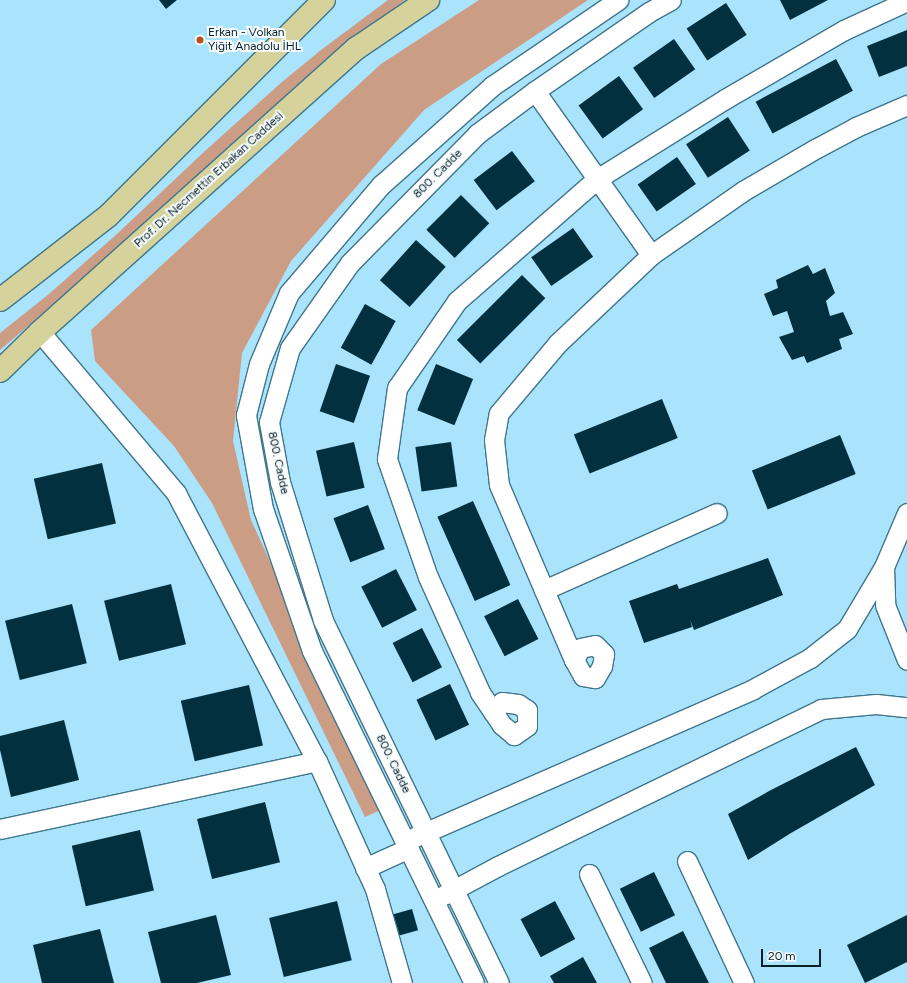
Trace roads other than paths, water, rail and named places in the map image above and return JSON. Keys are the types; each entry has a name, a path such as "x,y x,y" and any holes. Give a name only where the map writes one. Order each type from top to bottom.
{"main road":[{"path":"0,300 109,215 324,0"},
{"name":"Prof. Dr. Necmettin Erbakan Caddesi","path":"0,371 40,332 357,48 428,0"}],"street":[{"name":"800. Cadde","path":"474,983 408,844 312,651 262,509 246,415 259,364 289,293 380,185 492,86 618,0"},
{"name":"800. Cadde","path":"499,983 323,620 280,482 269,422 290,348 350,262 477,134 535,91 649,12 671,0"},
{"path":"493,712 480,692 428,577 387,459 397,388 457,301 597,179 725,99 844,30 907,1"},
{"path":"535,91 651,255"},
{"path":"574,660 499,485 494,440 500,414 558,343 651,255 743,191 815,148 856,127 907,105"},
{"path":"40,332 176,493 317,761 375,889 402,983"},
{"path":"544,590 717,513"},
{"path":"365,868 426,832 753,689 810,658 847,629 884,567 907,513"},
{"path":"884,567 885,605 907,660"},
{"path":"435,900 498,866 821,709 876,704 907,707"},
{"path":"0,830 317,761"},
{"path":"687,861 744,983"},
{"path":"589,874 642,983"}],"place":[{"name":"Erkan - Volkan Yiğit Anadolu İHL","path":"200,40"}]}
